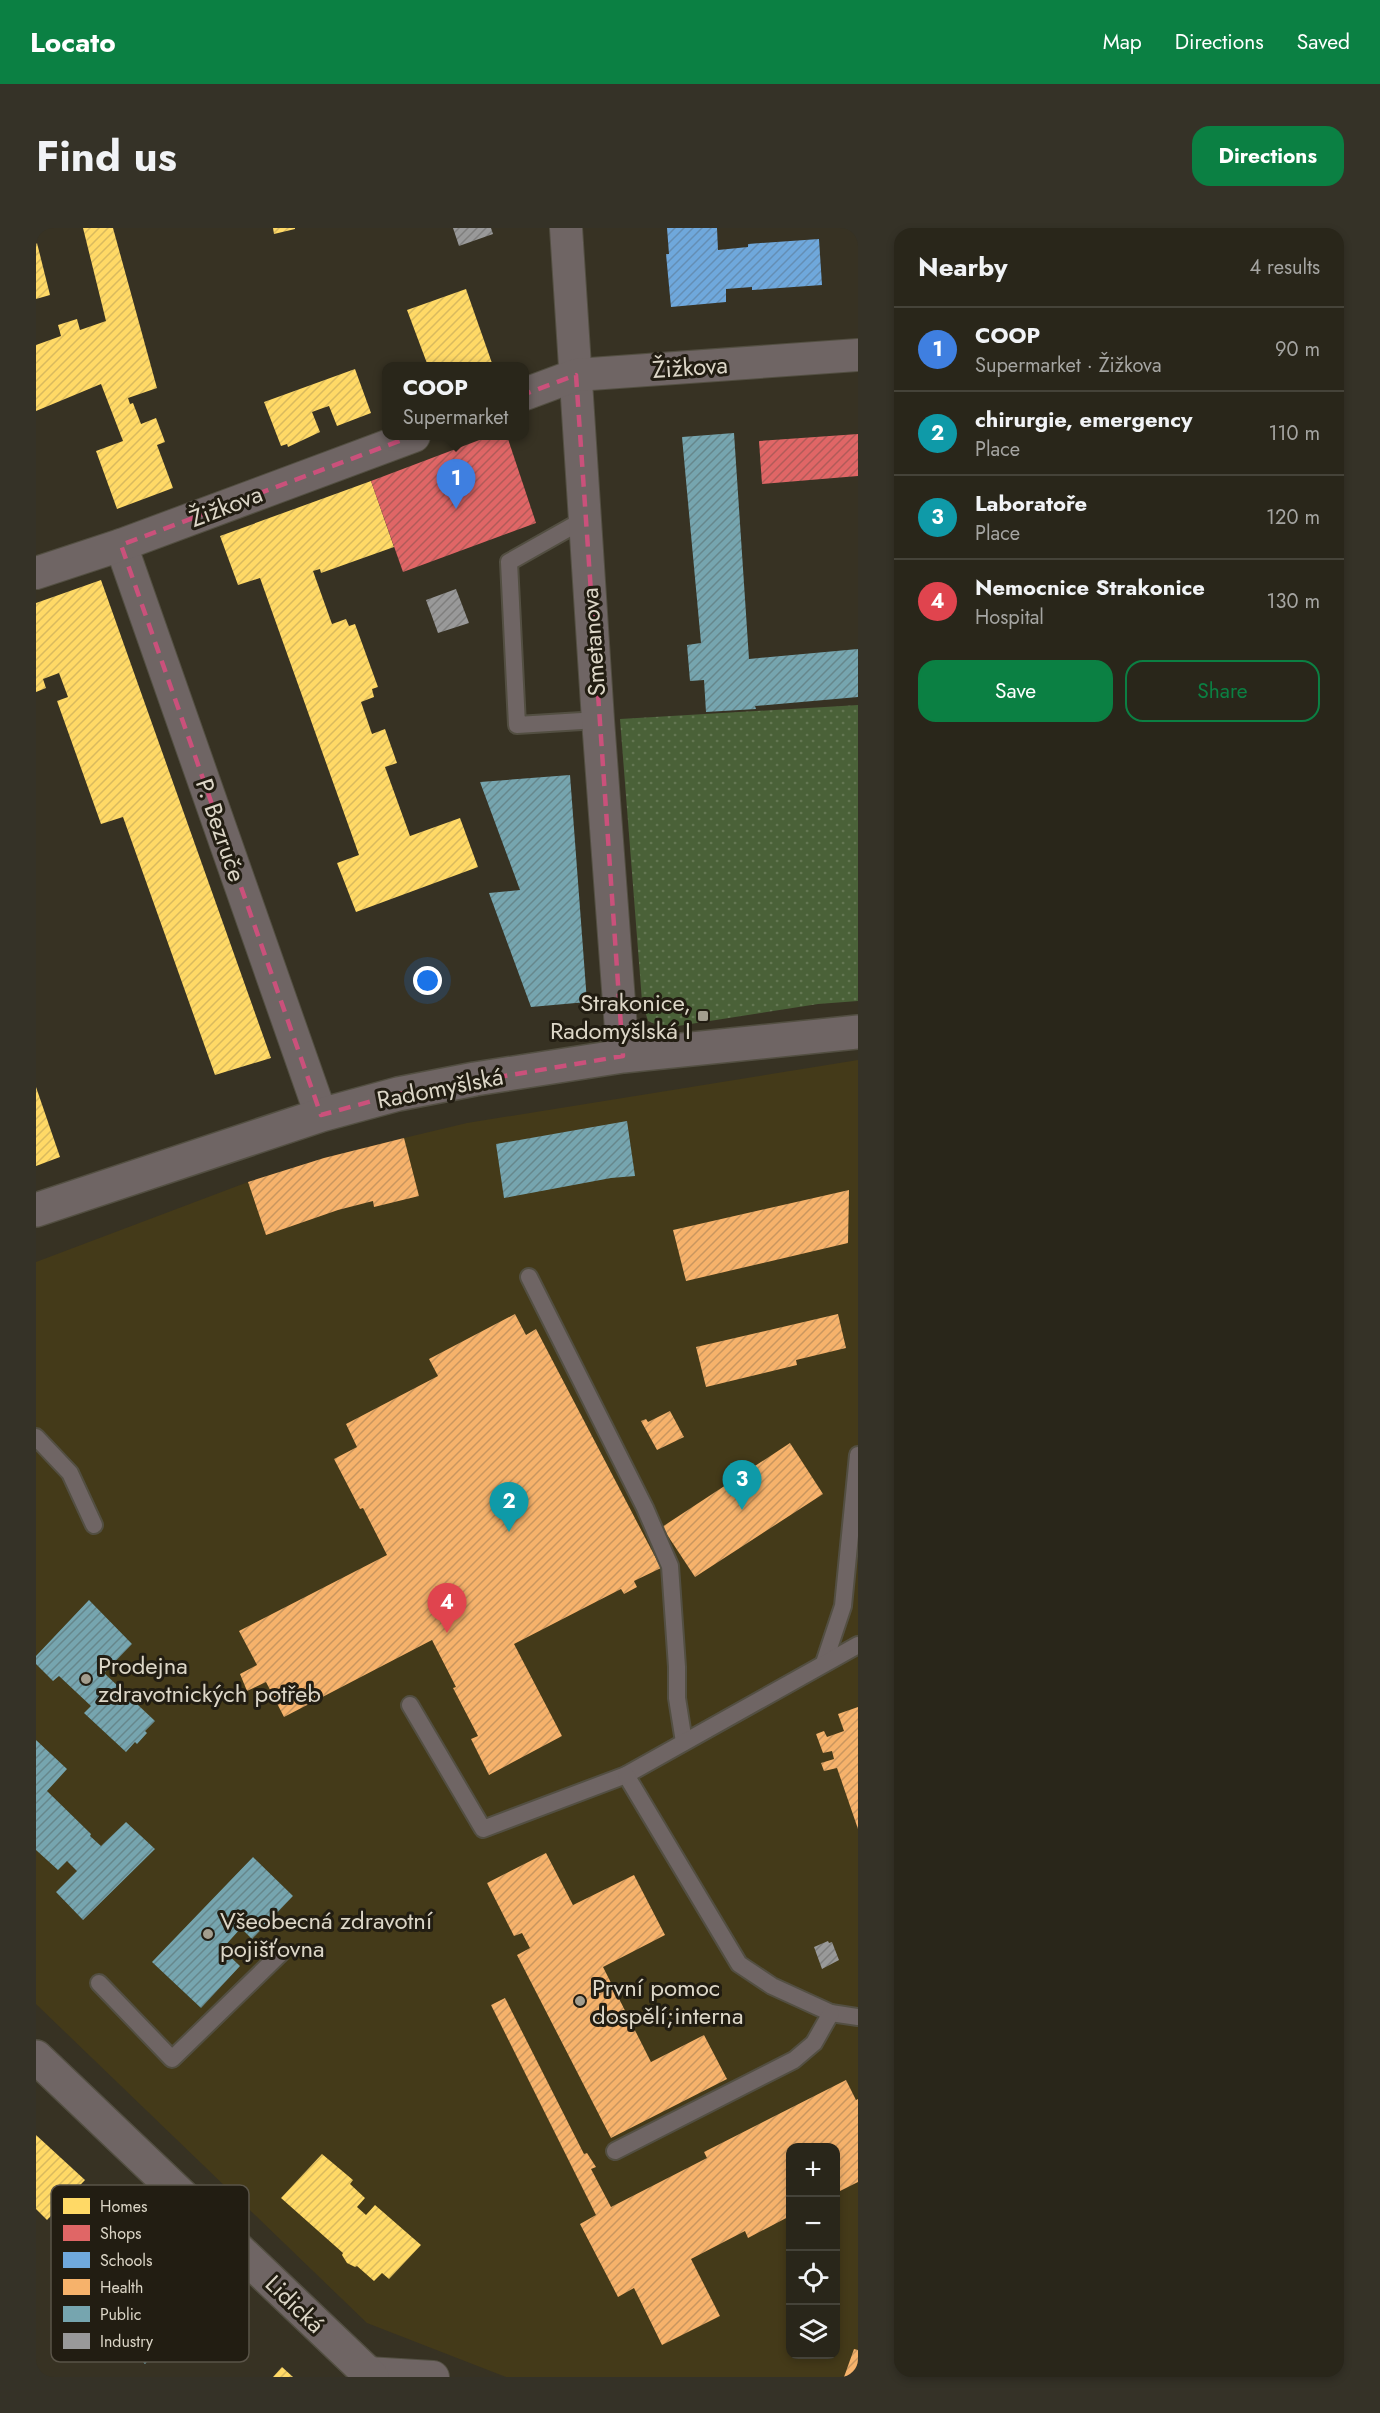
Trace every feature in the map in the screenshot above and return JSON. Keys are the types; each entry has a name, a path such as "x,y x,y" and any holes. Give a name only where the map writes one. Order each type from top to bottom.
{"street":[{"name":"Smetanova","path":"566,228 598,720 623,1056"},
{"name":"Žižkova","path":"529,393 576,375 858,355"},
{"name":"Žižkova","path":"36,573 121,545 401,440"},
{"name":"P. Bezruče","path":"121,545 321,1115"},
{"name":"Radomyšlská","path":"36,1210 321,1115 398,1094 623,1056 858,1033"},
{"name":"Lidická","path":"36,2057 170,2185"},
{"name":"Lidická","path":"249,2260 370,2375"},
{"path":"370,2375 433,2377"}],"lane":[{"path":"585,519 509,562 517,724 598,720"},
{"path":"529,1277 645,1508 670,1566 677,1698 684,1742"},
{"path":"36,1437 70,1473 94,1526"},
{"path":"824,1663 843,1606 858,1455"},
{"path":"410,1705 483,1829 626,1775 858,1645"},
{"path":"626,1775 740,1964 772,1986 831,2013 858,2017"},
{"path":"99,1983 172,2059 281,1953"},
{"path":"615,2151 794,2060 814,2043 831,2013"}],"highlighted area":[{"path":"576,375 623,1056 398,1094 321,1115 121,545"}],"shaded area":[{"path":"858,1060 858,2377 506,2377 367,2323 249,2209 249,2185 224,2185 36,2004 36,1262 248,1182 324,1158 467,1123"}],"green space":[{"path":"858,705 858,1001 818,1004 665,1028 648,1021 642,1001 620,719"}],"building: Homes":[{"path":"83,228 113,228 157,388 128,398 130,404 133,403 141,424 156,418 165,442 157,445 173,488 117,509 96,451 123,441 101,384 36,411 36,345 61,336 58,325 77,319 80,330 106,321"},
{"path":"273,228 295,228 295,229 274,234"},
{"path":"36,244 50,295 36,299"},
{"path":"466,289 492,362 426,362 407,310"},
{"path":"355,369 371,413 337,426 329,406 312,412 320,432 288,447 287,444 281,446 264,402"},
{"path":"371,481 394,547 321,573 320,569 313,571 332,624 346,619 349,626 355,624 378,687 372,689 374,697 361,702 372,734 385,729 397,763 385,767 410,836 460,818 478,867 356,912 337,863 359,855 260,578 238,585 220,536"},
{"path":"101,580 271,1058 215,1075 123,817 101,824 57,701 68,697 59,673 43,679 46,688 36,692 36,603"},
{"path":"36,1087 60,1157 36,1166"},
{"path":"36,2135 85,2180 80,2185 51,2185 51,2216 47,2220 36,2209"},
{"path":"322,2154 353,2180 350,2184 365,2198 357,2207 366,2215 375,2205 421,2245 389,2279 382,2273 374,2281 357,2266 347,2263 343,2253 281,2198"},
{"path":"282,2367 293,2377 273,2377"}],"building: Shops":[{"path":"858,434 858,476 762,484 759,441"},
{"path":"479,440 508,440 536,523 403,572 371,481"}],"building: Schools":[{"path":"667,228 717,228 718,250 748,247 748,244 819,239 822,285 752,290 752,287 726,289 726,302 671,307 666,254 669,254"}],"building: Health":[{"path":"404,1138 419,1196 374,1207 373,1201 338,1210 266,1235 248,1182 324,1158"},
{"path":"849,1190 848,1243 686,1281 673,1230"},
{"path":"515,1314 526,1335 536,1329 661,1568 634,1581 637,1587 624,1594 621,1589 514,1644 562,1736 489,1775 471,1739 478,1736 453,1688 456,1687 432,1640 284,1717 266,1682 247,1691 240,1674 257,1665 239,1631 387,1555 334,1459 357,1447 346,1424 438,1376 429,1359"},
{"path":"838,1314 846,1348 796,1360 797,1365 706,1387 696,1347"},
{"path":"670,1411 684,1437 657,1450 641,1421 646,1419 648,1422"},
{"path":"790,1443 823,1494 695,1577 662,1527"},
{"path":"858,1707 858,1829 837,1768 824,1771 821,1763 834,1759 832,1751 823,1753 816,1734 824,1731 827,1737 844,1731 838,1714"},
{"name":"První pomoc dospělí;interna","path":"546,1853 573,1905 634,1875 665,1935 603,1967 651,2062 704,2035 727,2079 611,2138 517,1955 530,1948 522,1933 514,1936 487,1883"},
{"path":"505,1998 584,2154 587,2153 596,2167 591,2169 611,2207 707,2158 704,2152 846,2080 856,2100 858,2099 858,2182 840,2191 840,2143 786,2143 786,2218 748,2238 745,2231 691,2259 720,2316 662,2345 634,2288 618,2297 580,2224 596,2215 491,2005"},
{"path":"854,2349 858,2350 858,2377 844,2377"}],"building: Public":[{"path":"734,433 749,659 858,649 858,697 755,706 756,709 706,712 704,680 690,681 687,645 701,643 682,437"},
{"path":"570,775 587,1002 531,1007 489,893 520,890 480,782"},
{"path":"627,1121 635,1176 611,1178 504,1198 496,1144"},
{"name":"Prodejna zdravotnických potřeb","path":"89,1600 132,1644 104,1673 155,1721 137,1744 135,1742 126,1752 84,1713 91,1706 59,1676 53,1681 36,1664 36,1656"},
{"path":"36,1740 67,1769 47,1791 91,1834 90,1836 101,1846 126,1822 155,1849 83,1920 56,1892 77,1871 67,1861 58,1870 36,1850"},
{"name":"Všeobecná zdravotní pojišťovna","path":"253,1857 293,1896 252,1939 241,1928 222,1949 240,1966 201,2008 152,1962"}],"building: Industry":[{"path":"453,228 491,228 493,234 459,246"},
{"path":"456,589 469,623 438,633 426,600"},
{"path":"828,1941 832,1942 839,1960 822,1969 814,1947"}],"place":[{"name":"COOP","path":"456,509"},
{"name":"Strakonice, Radomyšlská I","path":"703,1016"},
{"name":"Laboratoře","path":"742,1510"},
{"name":"chirurgie, emergency","path":"509,1532"},
{"name":"Nemocnice Strakonice","path":"447,1633"},
{"name":"Prodejna zdravotnických potřeb","path":"86,1679"},
{"name":"Všeobecná zdravotní pojišťovna","path":"208,1934"},
{"name":"První pomoc dospělí;interna","path":"580,2001"}]}
